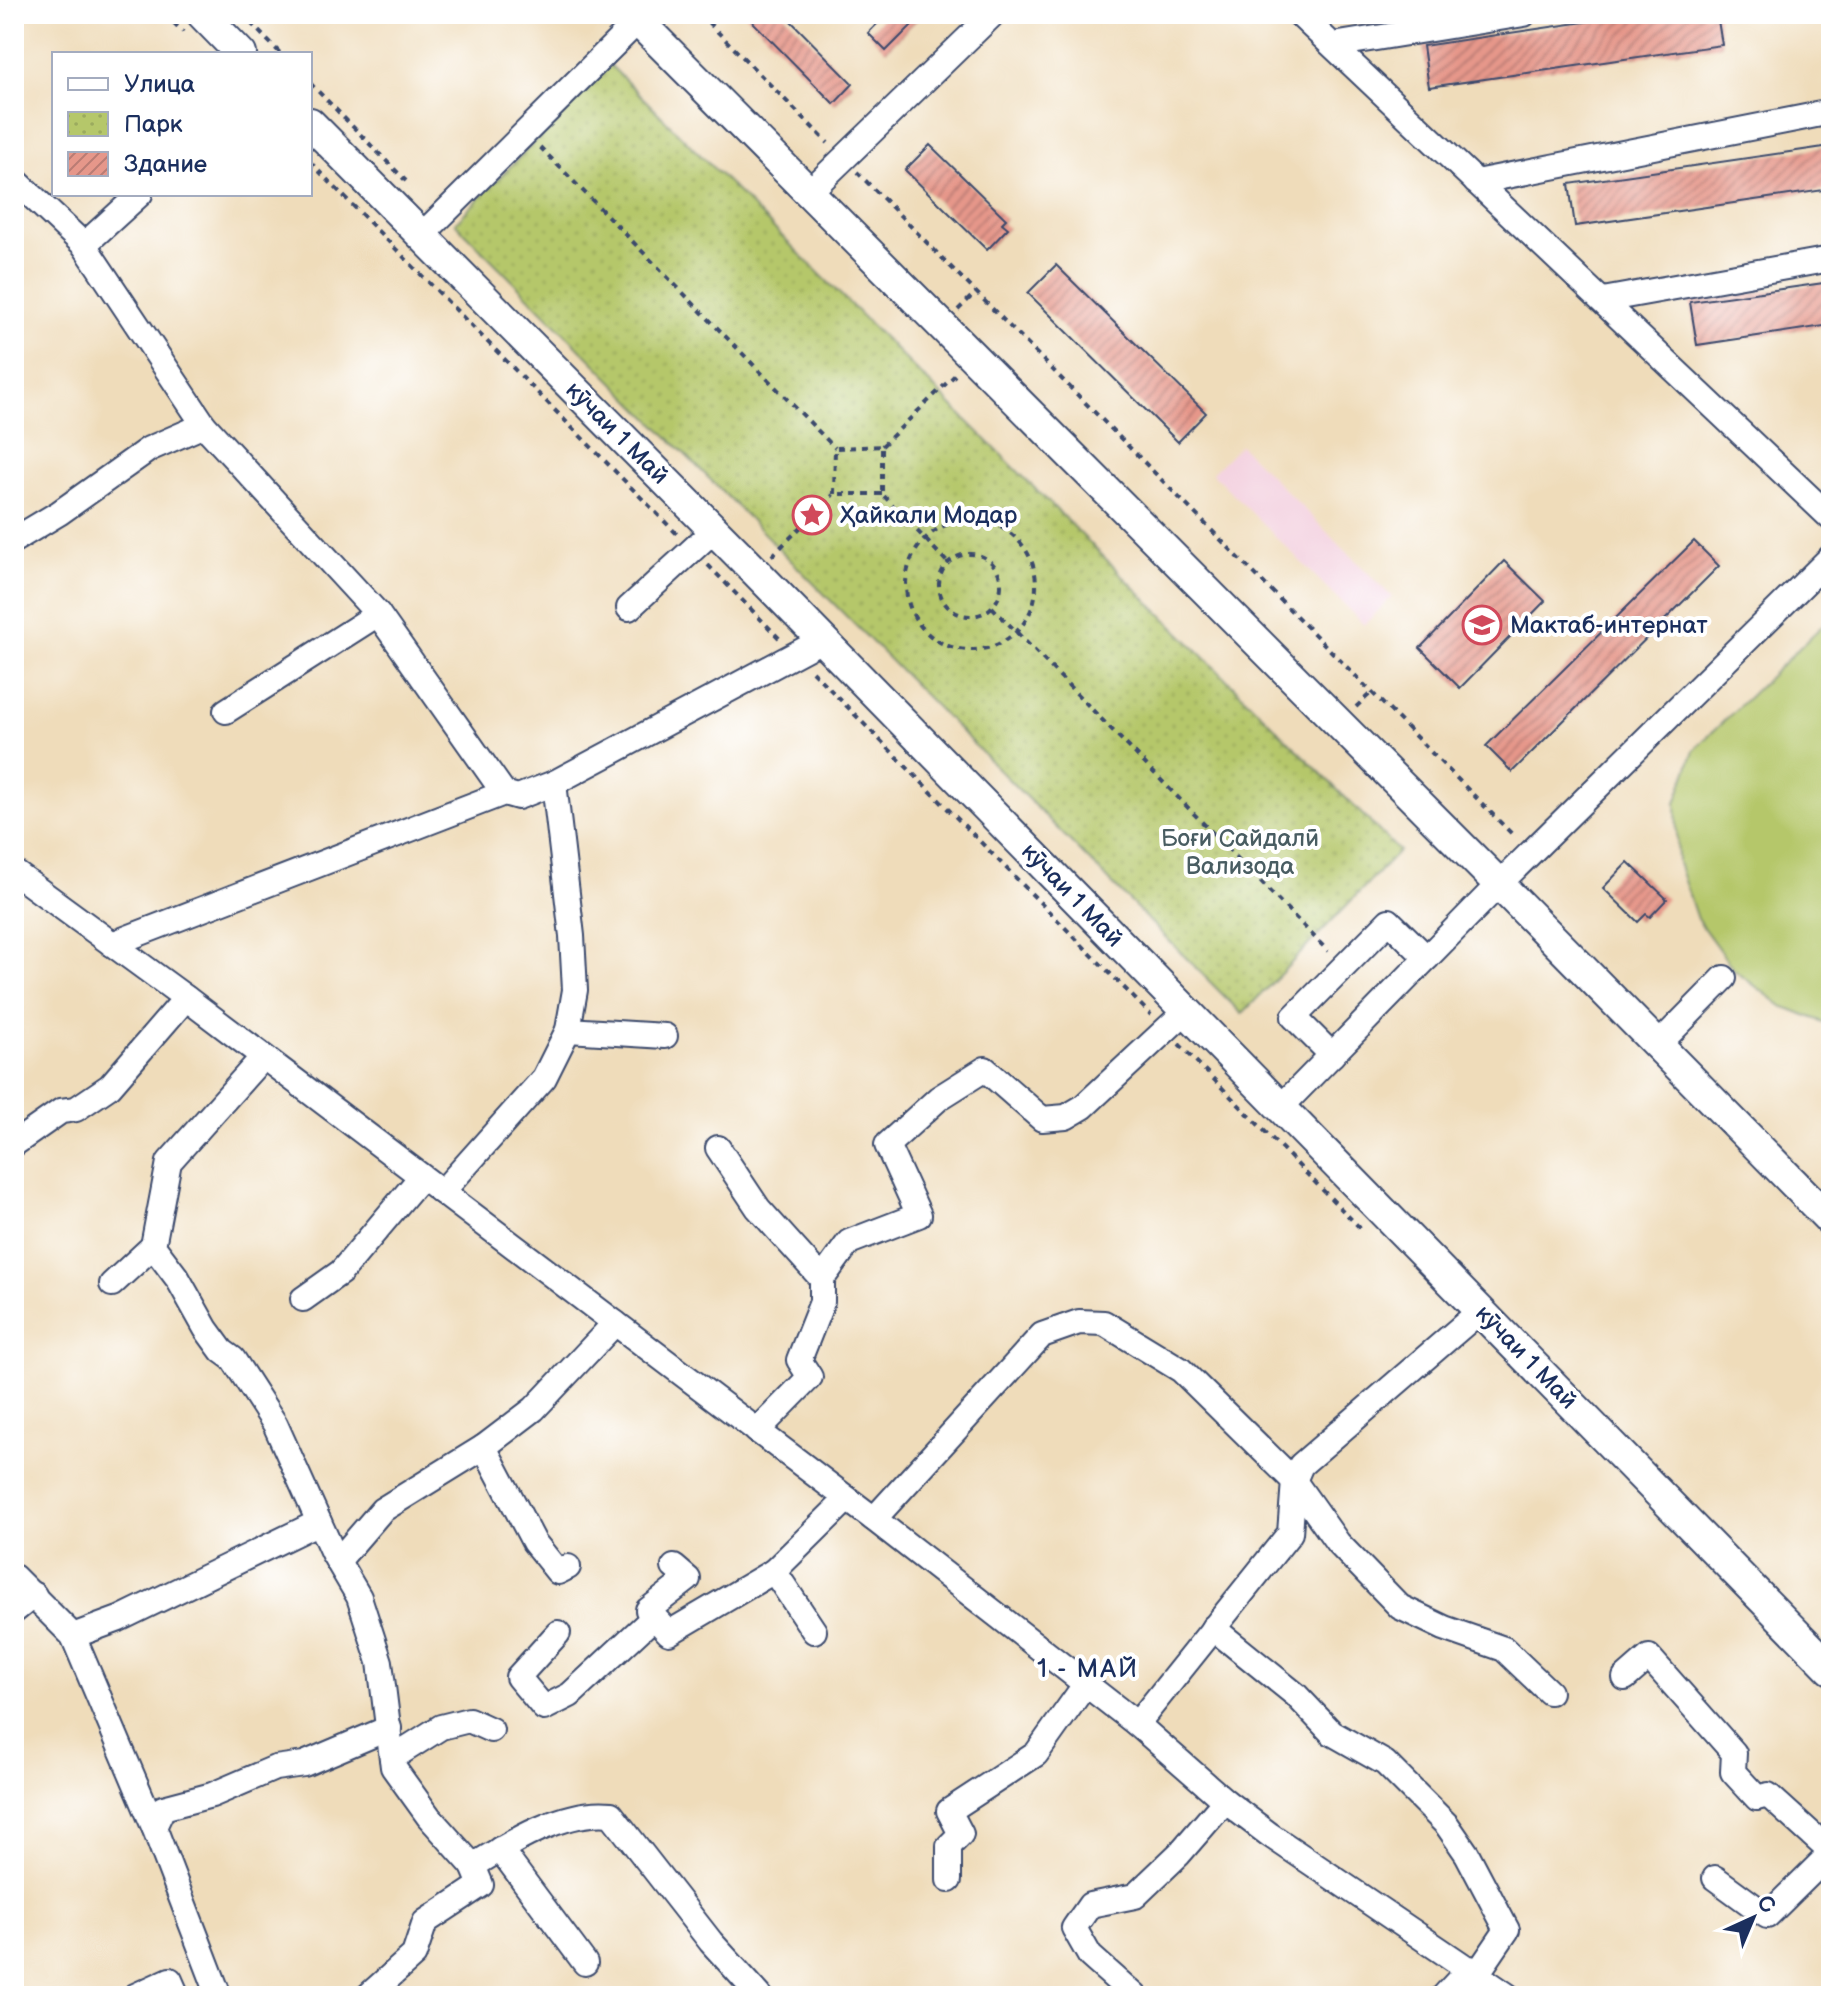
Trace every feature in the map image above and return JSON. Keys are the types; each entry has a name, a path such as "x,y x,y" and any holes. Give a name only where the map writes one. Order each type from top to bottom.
{"main road":[{"path":"202,14 239,52"},
{"path":"635,18 1831,1221"},
{"name":"кӯчаи 1 Май","path":"312,125 422,235 703,540 756,572 809,647 1176,1021 1280,1108 1831,1669"}],"street":[{"path":"810,191 993,14"},
{"path":"1299,14 1831,518"},
{"path":"1333,45 1524,14"},
{"path":"422,235 526,134 635,18"},
{"path":"1476,182 1831,112"},
{"path":"14,179 84,245 204,425 378,614 504,793"},
{"path":"84,245 138,196"},
{"path":"1603,300 1831,259"},
{"path":"14,540 59,513 149,449 204,425"},
{"path":"629,608 703,540"},
{"path":"1280,1108 1499,884 1831,557"},
{"path":"226,711 378,614"},
{"path":"112,944 504,793 518,797 554,783 809,647"},
{"path":"442,1192 544,1078 568,1030 575,990 554,783"},
{"path":"14,872 186,998 874,1519 1137,1724 1225,1801 1270,1835 1508,1996"},
{"path":"1332,1055 1294,1017 1389,921 1427,958"},
{"path":"1658,1045 1724,978"},
{"path":"15,1153 61,1111 76,1109 110,1086 186,998"},
{"path":"757,1431 810,1377 799,1360 822,1302 822,1279 849,1242 919,1215 887,1145 939,1098 985,1069 1042,1119 1066,1117 1083,1107 1176,1021"},
{"path":"568,1030 665,1036"},
{"path":"112,1284 153,1246 169,1162 263,1057"},
{"path":"718,1148 758,1208 822,1279"},
{"path":"303,1299 341,1272 421,1177"},
{"path":"153,1246 178,1279 206,1329 222,1351 233,1359 275,1424 319,1522 359,1597 380,1662 393,1767 429,1817 473,1866 481,1885 425,1922 414,1955 368,1996"},
{"path":"1137,1724 1290,1533 1294,1481 1301,1465 1480,1311"},
{"path":"874,1519 1042,1335 1079,1322 1104,1323 1181,1370 1294,1481 1338,1543 1400,1607 1444,1628 1504,1649 1549,1692"},
{"path":"338,1561 382,1510 484,1447 534,1409 615,1323"},
{"path":"484,1447 534,1542 558,1572 568,1567"},
{"path":"674,1567 688,1579 648,1610 669,1633 774,1571 847,1499"},
{"path":"73,1636 119,1619 319,1522"},
{"path":"774,1571 814,1631"},
{"path":"14,1577 73,1636 154,1827 219,1996"},
{"path":"14,1611 34,1595"},
{"path":"558,1633 518,1677 544,1708 570,1695 654,1617"},
{"path":"1213,1628 1296,1695 1332,1733 1385,1763 1447,1825 1467,1854 1507,1930 1473,1971 1444,1996"},
{"path":"1625,1678 1649,1657 1734,1753 1733,1772 1757,1798 1768,1795 1831,1853 1767,1916 1715,1878"},
{"path":"949,1880 949,1846 961,1834 949,1811 1036,1754 1085,1685"},
{"path":"392,1758 441,1727 469,1720 491,1730"},
{"path":"154,1827 163,1808 212,1795 275,1768 304,1764 389,1728"},
{"path":"1135,1996 1090,1956 1074,1928 1090,1905 1135,1896 1179,1854 1225,1801"},
{"path":"473,1866 521,1836 593,1812 611,1814 711,1942 760,1996"},
{"path":"500,1849 585,1963"},
{"path":"135,1996 170,1980 177,1996"}],"path":[{"path":"242,14 279,52"},
{"path":"700,14 1531,853"},
{"path":"526,134 835,448 834,494 756,572"},
{"path":"312,164 703,540 809,647 1176,1021 1361,1229"},
{"path":"835,448 882,446 974,356"},
{"path":"882,446 882,494 948,563"},
{"path":"834,494 882,494"},
{"path":"979,521 992,524 1017,540 1032,565 1035,593 1025,621 1016,632 991,647 963,649 935,640 924,630 909,606 906,592 909,563 925,539 950,524 979,521"},
{"path":"966,554 984,557 992,563 998,571 1001,590 992,607 975,615 956,612 948,606 940,589 943,570 948,563 966,554"},
{"path":"992,607 1343,967"}],"shaded area":[{"path":"1240,445 1392,597 1364,625 1212,473"}],"green space":[{"name":"Боғи Сайдалӣ Вализода","path":"610,65 1399,851 1242,1014 455,223"},
{"path":"1831,617 1831,1025 1782,1006 1734,970 1697,919 1678,863 1676,803 1694,750"}],"building":[{"path":"745,14 784,14 853,84 834,104"},
{"path":"887,14 923,14 886,51 868,33"},
{"path":"1638,14 1717,14 1722,45 1429,87 1423,46"},
{"path":"930,145 1006,219 1002,223 1008,228 987,250 905,170"},
{"path":"1831,146 1831,189 1575,226 1569,184"},
{"path":"1056,265 1206,413 1178,442 1028,293"},
{"path":"1831,282 1831,325 1697,345 1690,302"},
{"path":"1694,541 1719,566 1512,772 1486,746"},
{"name":"Мактаб-интернат","path":"1504,561 1545,601 1460,688 1420,648"},
{"path":"1628,862 1667,899 1650,917 1646,914 1638,922 1603,888"}],"place":[{"name":"Ҳайкали Модар","path":"812,515"},
{"name":"Мактаб-интернат","path":"1482,625"}],"district":[{"name":"1 - МАЙ","path":"1088,1669"}]}
